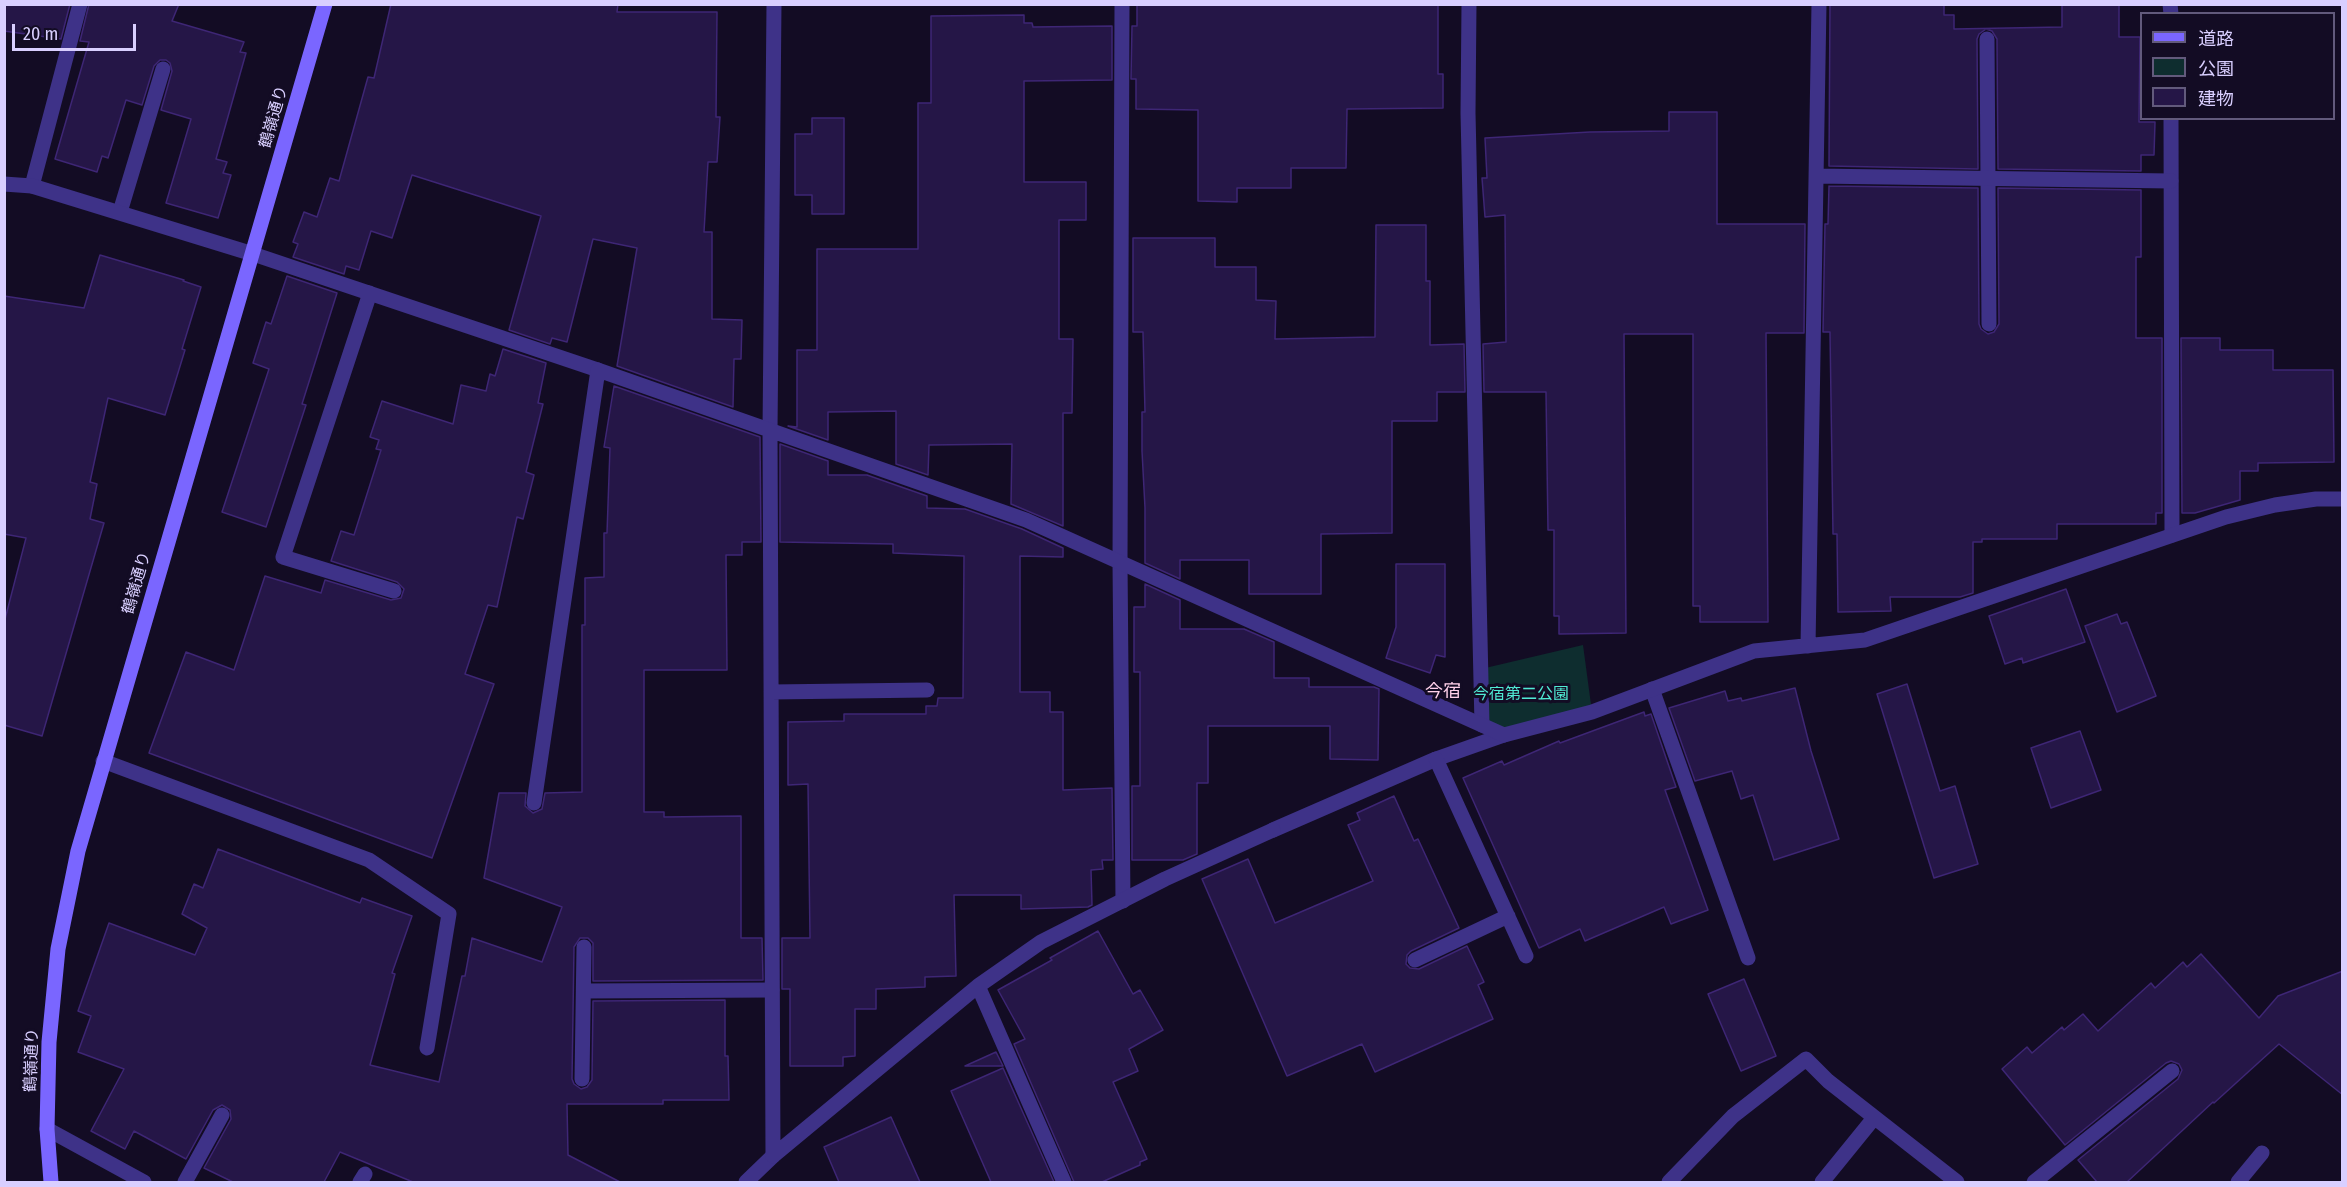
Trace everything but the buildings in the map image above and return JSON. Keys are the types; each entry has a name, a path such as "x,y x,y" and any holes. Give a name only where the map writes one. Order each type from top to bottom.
{"street":[{"path":"32,186 80,4"},
{"name":"鶴嶺通り","path":"51,1182 47,1129 49,1042 58,949 78,851 325,4"},
{"path":"773,1156 770,431 774,4"},
{"path":"1122,4 1120,562 1123,901"},
{"path":"1469,4 1468,113 1482,724"},
{"path":"1808,646 1819,4"},
{"path":"1987,39 1989,324"},
{"path":"120,212 163,69"},
{"path":"2171,120 2172,535"},
{"path":"1816,176 2171,181"},
{"path":"4,184 32,186 253,254 598,370 1026,520 1504,735"},
{"path":"370,293 283,557 394,591"},
{"path":"534,803 598,370"},
{"path":"746,1182 773,1156 978,986 1041,942 1273,830 1436,759 1504,735 1592,712 1754,651 1865,640 2226,517 2275,505 2316,499 2343,499"},
{"path":"1652,689 1748,958"},
{"path":"771,692 927,690"},
{"path":"1436,759 1526,956"},
{"path":"103,761 369,860 449,914 427,1048"},
{"path":"1415,960 1508,916"},
{"path":"582,1079 584,947"},
{"path":"978,986 1064,1182"},
{"path":"584,991 772,990"},
{"path":"1669,1182 1732,1116 1806,1059 1828,1081 1958,1182"},
{"path":"2034,1182 2172,1071"},
{"path":"185,1182 222,1115"},
{"path":"1822,1182 1874,1118"},
{"path":"47,1129 144,1182"},
{"path":"2238,1182 2262,1153"}],"green space":[{"name":"今宿第二公園","path":"1583,645 1592,712 1504,735 1482,725 1481,669"}],"district":[{"name":"今宿","path":"1443,692"}]}
